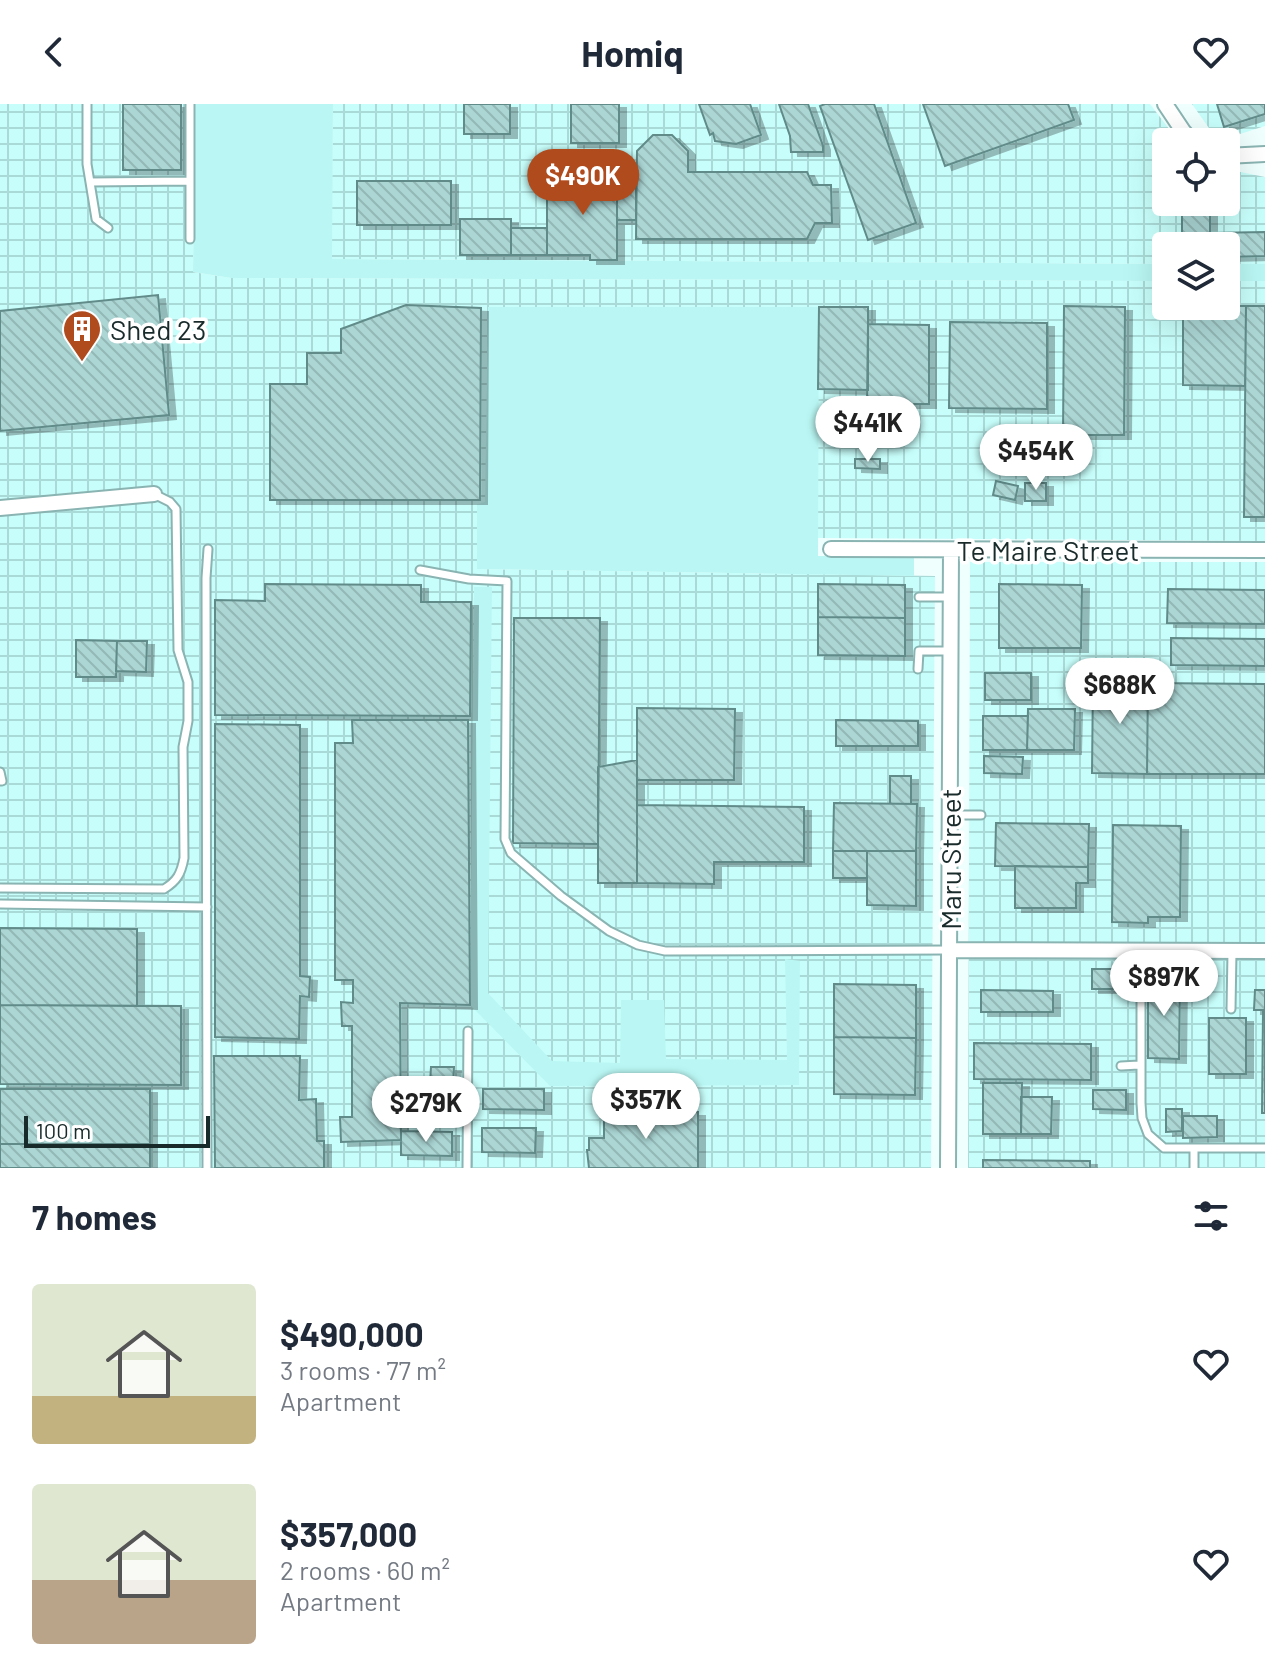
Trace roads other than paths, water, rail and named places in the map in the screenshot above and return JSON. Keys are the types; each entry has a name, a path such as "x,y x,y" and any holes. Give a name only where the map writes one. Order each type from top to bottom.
{"street":[{"path":"1165,104 1181,128"},
{"path":"1240,155 1265,154"},
{"path":"0,508 154,494"},
{"name":"Te Maire Street","path":"831,549 1265,550"},
{"name":"Maru Street","path":"948,1168 951,550"},
{"path":"949,950 1265,951"}],"lane":[{"path":"87,104 87,164 96,219 108,228"},
{"path":"190,104 190,239"},
{"path":"90,182 189,181"},
{"path":"0,888 164,889 176,882 181,871 184,858 183,747 188,721 188,682 178,650 176,509 170,502 154,494"},
{"path":"207,1168 208,549"},
{"path":"420,570 469,579 507,581 505,839 511,853 573,905 619,936 638,945 665,951 949,950"},
{"path":"919,597 951,597"},
{"path":"918,669 919,651 950,651"},
{"path":"0,772 0,781"},
{"path":"950,815 981,815"},
{"path":"0,904 207,907"},
{"path":"1141,951 1139,1065 1142,1118 1148,1134 1164,1148 1265,1148"},
{"path":"1231,1009 1232,951"},
{"path":"467,1168 468,1031"},
{"path":"1121,1066 1139,1065"},
{"path":"1194,1149 1194,1168"}],"place":[{"name":"Shed 23","path":"82,363"}]}
